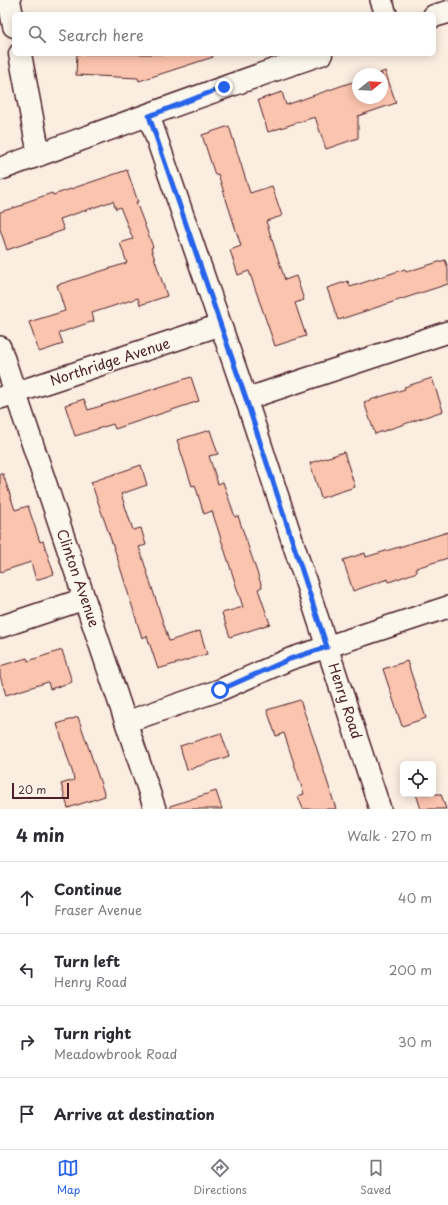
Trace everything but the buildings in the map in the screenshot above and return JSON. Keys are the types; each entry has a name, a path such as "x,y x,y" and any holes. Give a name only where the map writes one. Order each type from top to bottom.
{"street":[{"path":"9,0 12,16"},
{"path":"381,0 385,12"},
{"path":"436,15 448,12"},
{"path":"20,56 39,155"},
{"path":"0,169 149,116 224,87 315,56"},
{"name":"Henry Road","path":"149,116 246,399 380,809"},
{"name":"Northridge Avenue","path":"8,396 220,325"},
{"path":"246,399 448,332"},
{"name":"Clinton Avenue","path":"0,347 8,396 84,599 155,809"},
{"path":"0,627 84,599"},
{"path":"126,722 220,690 290,659 448,607"}],"route":[{"path":"220,690 290,659 327,647 246,399 149,116 224,87"}]}
